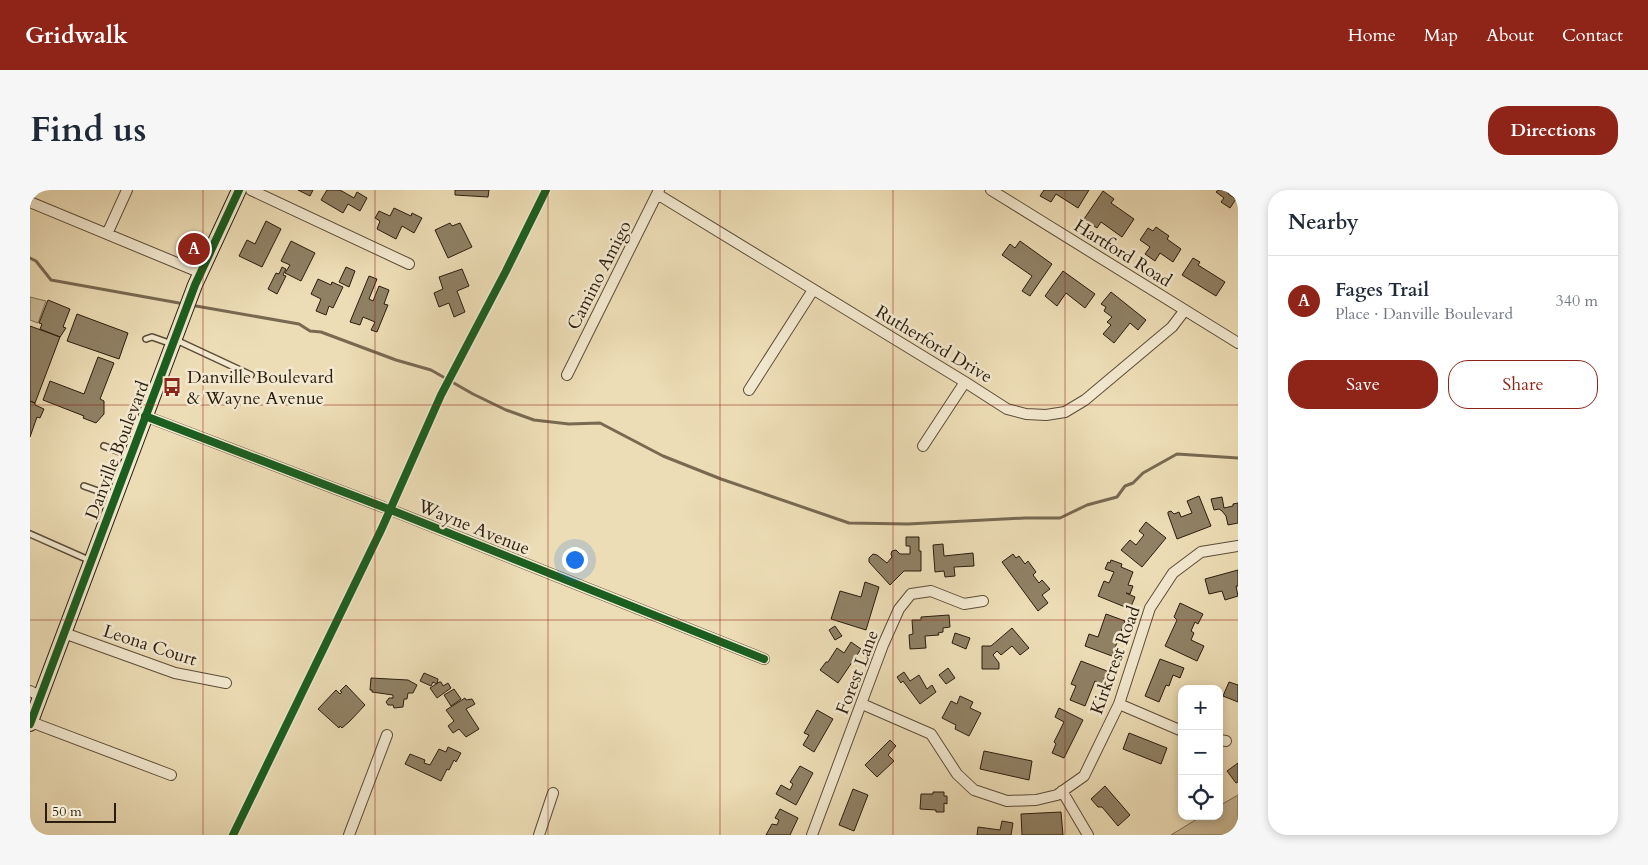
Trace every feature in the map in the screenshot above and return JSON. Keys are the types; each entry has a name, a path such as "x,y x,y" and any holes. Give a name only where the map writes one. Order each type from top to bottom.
{"main road":[{"name":"Danville Boulevard","path":"30,723 35,694 64,633 201,273 239,190"}],"street":[{"path":"107,234 127,190"},
{"path":"252,190 408,264"},
{"name":"Hartford Road","path":"991,190 1238,343"},
{"name":"Rutherford Drive","path":"658,192 1007,409 1026,414 1046,415 1065,412 1085,400 1172,328 1186,310"},
{"name":"Camino Amigo","path":"567,375 658,192"},
{"path":"30,202 201,273"},
{"path":"749,390 813,290"},
{"path":"923,446 965,382"},
{"name":"Wayne Avenue","path":"145,416 391,510 764,659"},
{"name":"Kirkcrest Road","path":"862,704 931,734 957,774 974,790 1006,801 1036,800 1056,795 1084,776 1120,704 1150,608 1173,573 1201,552 1238,546"},
{"name":"Forest Lane","path":"812,835 883,644 899,609 911,594 931,591 964,604 983,600"},
{"name":"Leona Court","path":"64,633 175,673 226,683"},
{"path":"1120,704 1180,730"},
{"path":"30,723 170,775"},
{"path":"349,835 387,735"},
{"path":"1062,791 1088,835"},
{"path":"539,835 553,793"}],"lane":[{"path":"146,339 152,337 174,342 251,375"},
{"path":"104,446 131,456"},
{"path":"84,486 115,497"},
{"path":"30,534 91,562"}],"shaded area":[{"path":"30,297 46,301 38,323 30,320"},
{"path":"1238,795 1238,835 1171,835 1195,820 1223,820 1223,804"}],"building":[{"path":"298,190 313,190 310,196"},
{"path":"327,190 340,190 354,198 357,192 367,198 360,211 348,204 343,213 321,200"},
{"path":"455,190 489,190 488,197 455,195"},
{"path":"1044,190 1089,190 1078,208 1056,194 1051,202 1040,196"},
{"path":"1218,190 1230,190 1228,194 1236,199 1230,208 1221,202 1224,198 1216,192"},
{"path":"1103,191 1114,199 1111,203 1134,219 1122,237 1101,222 1097,228 1084,219"},
{"path":"394,208 411,216 412,213 422,218 414,233 402,226 396,239 377,229 380,221 375,218 379,211 390,216"},
{"path":"266,221 281,229 262,267 239,256 247,240 255,244"},
{"path":"450,223 452,226 460,223 472,247 448,258 435,230"},
{"path":"1156,227 1169,236 1167,239 1181,249 1173,262 1160,253 1155,261 1145,254 1150,247 1140,240 1148,228 1153,231"},
{"path":"291,241 315,253 301,281 285,273 290,265 281,261"},
{"path":"1020,241 1052,264 1030,296 1022,291 1032,276 1002,255 1010,244 1015,248"},
{"path":"1193,258 1200,262 1198,265 1225,282 1216,296 1182,275"},
{"path":"282,267 286,269 283,275 286,276 277,294 268,289 276,273 279,274"},
{"path":"346,267 355,271 349,287 339,282"},
{"path":"462,269 469,286 457,291 465,312 454,317 449,303 439,307 434,293 443,289 439,277"},
{"path":"1063,271 1095,294 1085,308 1066,293 1057,306 1045,296"},
{"path":"369,276 377,279 369,299 373,301 379,286 389,290 384,304 388,305 377,332 371,330 375,322 363,317 360,325 350,322"},
{"path":"318,279 331,285 332,282 343,287 333,308 329,306 326,315 316,311 321,299 311,294"},
{"path":"1111,292 1146,320 1138,330 1130,323 1114,343 1103,334 1111,325 1107,322 1112,317 1104,311 1106,307 1101,304"},
{"path":"48,300 70,309 63,327 66,328 60,337 40,329 42,324 39,323"},
{"path":"77,314 128,333 119,359 67,341"},
{"path":"30,326 60,337 35,403 30,401"},
{"path":"98,357 114,363 100,399 104,401 104,414 96,423 83,418 84,416 43,400 50,381 84,394"},
{"path":"30,401 44,409 40,418 37,417 30,437"},
{"path":"1199,496 1211,526 1177,539 1168,512 1171,511 1174,514 1179,512 1181,517 1192,513 1187,501"},
{"path":"1222,497 1224,508 1238,503 1238,523 1228,525 1226,516 1222,511 1219,509 1214,510 1211,499"},
{"path":"1146,522 1166,538 1142,567 1121,550 1130,540 1136,545 1144,535 1139,531"},
{"path":"906,537 919,537 921,571 904,571 890,585 869,562 869,558 873,554 877,555 887,563 892,557 892,551 896,550 900,554 910,554 910,546 906,546"},
{"path":"943,544 944,556 973,553 974,566 954,567 955,576 945,577 944,571 935,572 933,545"},
{"path":"1013,554 1016,558 1019,556 1025,564 1028,561 1036,572 1033,575 1039,583 1042,580 1050,589 1042,595 1048,603 1038,611 1002,562"},
{"path":"1111,560 1122,564 1121,567 1133,572 1128,585 1133,586 1130,594 1126,593 1135,597 1130,609 1098,596 1104,581 1109,583 1114,572 1105,569"},
{"path":"1238,570 1238,586 1236,586 1238,596 1225,600 1222,591 1209,594 1205,579"},
{"path":"865,582 879,587 866,630 831,619 840,591 861,597"},
{"path":"1180,603 1203,614 1198,624 1195,622 1191,631 1194,633 1191,640 1204,646 1197,661 1165,646 1177,620 1174,617"},
{"path":"1106,614 1125,621 1112,656 1085,646 1089,634 1098,637"},
{"path":"949,615 950,627 943,628 943,632 938,633 939,635 925,636 926,648 910,649 909,635 913,634 912,620 921,620 921,617"},
{"path":"835,626 842,636 835,640 829,630"},
{"path":"1012,628 1029,648 1020,655 1012,646 1001,655 997,651 993,655 999,663 999,669 982,669 982,646 991,646"},
{"path":"955,633 970,638 966,649 952,643"},
{"path":"851,642 861,649 838,683 820,670 837,648 844,653"},
{"path":"1160,659 1184,668 1180,678 1173,675 1169,686 1166,685 1159,702 1145,696"},
{"path":"1081,661 1107,671 1102,684 1095,681 1085,706 1070,700 1076,686 1071,684"},
{"path":"948,668 955,678 946,684 939,675"},
{"path":"904,672 910,681 919,675 927,689 932,685 936,692 920,704 903,681 901,683 897,677"},
{"path":"424,673 438,679 437,684 433,682 431,686 420,681"},
{"path":"371,678 408,680 417,685 413,693 408,693 407,699 404,699 403,707 394,708 393,705 388,705 386,702 389,698 393,698 393,695 372,692 370,690"},
{"path":"439,682 443,686 448,683 451,688 437,698 430,688"},
{"path":"1229,682 1238,685 1238,702 1223,696"},
{"path":"346,685 365,705 350,721 342,728 340,726 339,728 318,709 336,690 340,694 342,692 340,691"},
{"path":"454,689 461,699 451,706 444,695"},
{"path":"960,696 973,702 970,708 981,713 969,736 955,729 956,725 942,718 951,701 957,704"},
{"path":"465,698 466,700 472,699 475,704 466,709 479,729 466,737 459,729 453,733 448,726 454,721 446,710"},
{"path":"1059,708 1083,720 1064,758 1052,753 1056,744 1054,742 1064,722 1055,717"},
{"path":"817,710 833,719 814,752 803,745 809,735 804,733"},
{"path":"1129,733 1167,748 1161,764 1123,749"},
{"path":"890,740 896,746 888,755 894,761 877,777 865,765"},
{"path":"448,747 461,753 456,762 454,760 449,770 447,769 441,781 405,764 410,754 425,760 424,763 430,765 439,749 446,752"},
{"path":"984,751 1032,761 1029,780 980,769"},
{"path":"1238,763 1238,782 1236,783 1227,771"},
{"path":"800,766 813,773 796,805 776,794 781,785 790,790 793,784 790,782"},
{"path":"1105,786 1130,815 1118,826 1102,807 1098,807 1091,799"},
{"path":"853,789 868,795 854,831 839,825"},
{"path":"933,792 944,792 944,796 947,796 947,804 944,803 944,812 920,809 921,794 933,794"},
{"path":"780,809 798,818 790,835 766,835 772,824 777,825 779,820 775,818"},
{"path":"1061,812 1063,835 1022,835 1021,814"},
{"path":"1002,821 1013,823 1011,835 977,835 978,827 1000,830"}],"waterway":[{"path":"30,258 36,261 51,280 179,303"},
{"path":"196,306 299,324 310,331 321,332 396,360 431,370 473,394 506,410 534,420 569,424 600,423 663,456 721,479 849,523 908,524 1060,518 1087,505 1117,497 1125,486 1133,483 1143,473 1177,454 1238,458"}],"cycle path":[{"path":"30,724 195,285 239,190"},
{"path":"233,835 382,528 441,395 546,190"},
{"path":"145,416 391,510 764,659"}],"place":[{"name":"Fages Trail","path":"194,249"},
{"name":"Danville Boulevard & Wayne Avenue","path":"172,387"}]}
